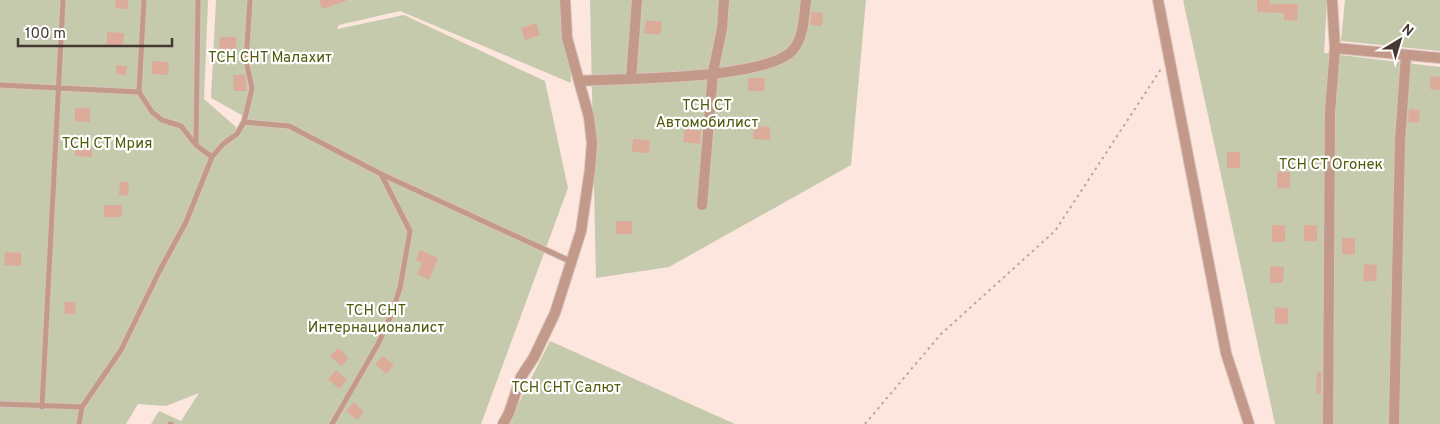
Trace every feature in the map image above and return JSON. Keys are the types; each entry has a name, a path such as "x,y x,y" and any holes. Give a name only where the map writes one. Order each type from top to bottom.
{"street":[{"path":"503,424 509,413 521,377 534,357 555,313 581,231 592,143 589,117 566,38 565,0"},
{"path":"631,79 638,0"},
{"path":"702,205 713,72 722,29 724,0"},
{"path":"580,81 670,79 756,66 786,56 799,41 806,0"},
{"path":"1158,0 1226,353 1249,424"},
{"path":"1328,424 1330,112 1335,48 1332,0"},
{"path":"1335,48 1440,58"},
{"path":"1394,424 1400,141 1406,55"}],"lane":[{"path":"42,407 63,0"},
{"path":"144,0 140,92 152,112 162,120 181,126 196,145 212,157"},
{"path":"196,145 198,0"},
{"path":"79,424 82,407 122,350 160,270 186,222 212,157 223,144 237,134 244,122 252,88 246,61 250,0"},
{"path":"0,85 140,92"},
{"path":"244,122 289,126 381,174 572,262"},
{"path":"332,424 378,344 390,318 400,288 410,231 381,174"},
{"path":"0,404 82,407"}],"path":[{"path":"865,424 942,334 1055,231 1168,59"}],"green space":[{"path":"0,0 208,0 204,99 236,127 235,129 247,118 211,98 216,0 567,0 571,83 400,11 339,25 337,29 404,15 545,81 568,188 481,424 151,424 159,411 181,421 199,393 166,406 138,404 126,424 0,424"},
{"name":"ТСН СТ Автомобилист","path":"590,0 866,0 851,165 669,267 596,278"},
{"name":"ТСН СТ Огонек","path":"1183,0 1327,0 1324,53 1440,67 1440,424 1275,424"},
{"path":"1345,0 1440,0 1440,51 1341,41"},
{"name":"ТСН СНТ Салют","path":"550,341 735,424 508,424"}],"building":[{"path":"116,0 128,0 128,9 115,8"},
{"path":"319,0 346,0 346,1 322,9"},
{"path":"1257,0 1270,0 1270,4 1298,4 1297,21 1284,20 1284,13 1257,12"},
{"path":"812,12 823,13 822,26 810,25"},
{"path":"646,20 662,22 660,35 644,33"},
{"path":"536,23 540,35 525,40 521,28"},
{"path":"107,32 124,33 123,46 107,45"},
{"path":"220,37 236,37 236,50 219,50"},
{"path":"152,61 169,62 168,75 152,74"},
{"path":"116,65 127,66 126,75 116,74"},
{"path":"233,75 245,75 247,91 234,91"},
{"path":"1431,76 1440,77 1440,90 1430,89"},
{"path":"748,78 765,78 764,91 748,91"},
{"path":"75,108 90,108 90,122 75,121"},
{"path":"1409,109 1420,110 1419,123 1408,122"},
{"path":"754,126 770,127 770,140 753,139"},
{"path":"685,129 701,131 700,144 683,142"},
{"path":"633,139 650,140 649,153 632,152"},
{"path":"75,145 92,146 92,157 75,156"},
{"path":"1227,152 1240,152 1240,168 1227,168"},
{"path":"1277,172 1290,172 1290,188 1277,188"},
{"path":"120,182 129,182 128,196 119,195"},
{"path":"104,205 122,205 122,217 104,217"},
{"path":"616,221 632,221 632,234 616,234"},
{"path":"1272,225 1285,225 1285,242 1272,242"},
{"path":"1304,225 1317,225 1317,241 1304,241"},
{"path":"1342,238 1355,238 1355,255 1342,254"},
{"path":"420,250 438,258 429,280 417,274 422,263 416,260"},
{"path":"5,252 21,253 21,266 4,265"},
{"path":"1364,264 1377,265 1376,281 1363,281"},
{"path":"1270,266 1284,267 1283,283 1270,283"},
{"path":"64,302 75,302 76,314 65,314"},
{"path":"1275,307 1288,308 1288,324 1275,324"},
{"path":"338,348 349,358 341,366 330,356"},
{"path":"383,356 394,365 386,374 375,364"},
{"path":"336,370 347,380 339,389 328,379"},
{"path":"1317,372 1321,372 1321,394 1316,394"},
{"path":"354,402 364,412 357,420 346,411"}],"park label":[{"name":"ТСН СНТ Малахит","path":"270,58"},
{"name":"ТСН СТ Мрия","path":"107,144"},
{"name":"ТСН СНТ Интернационалист","path":"376,320"}]}
